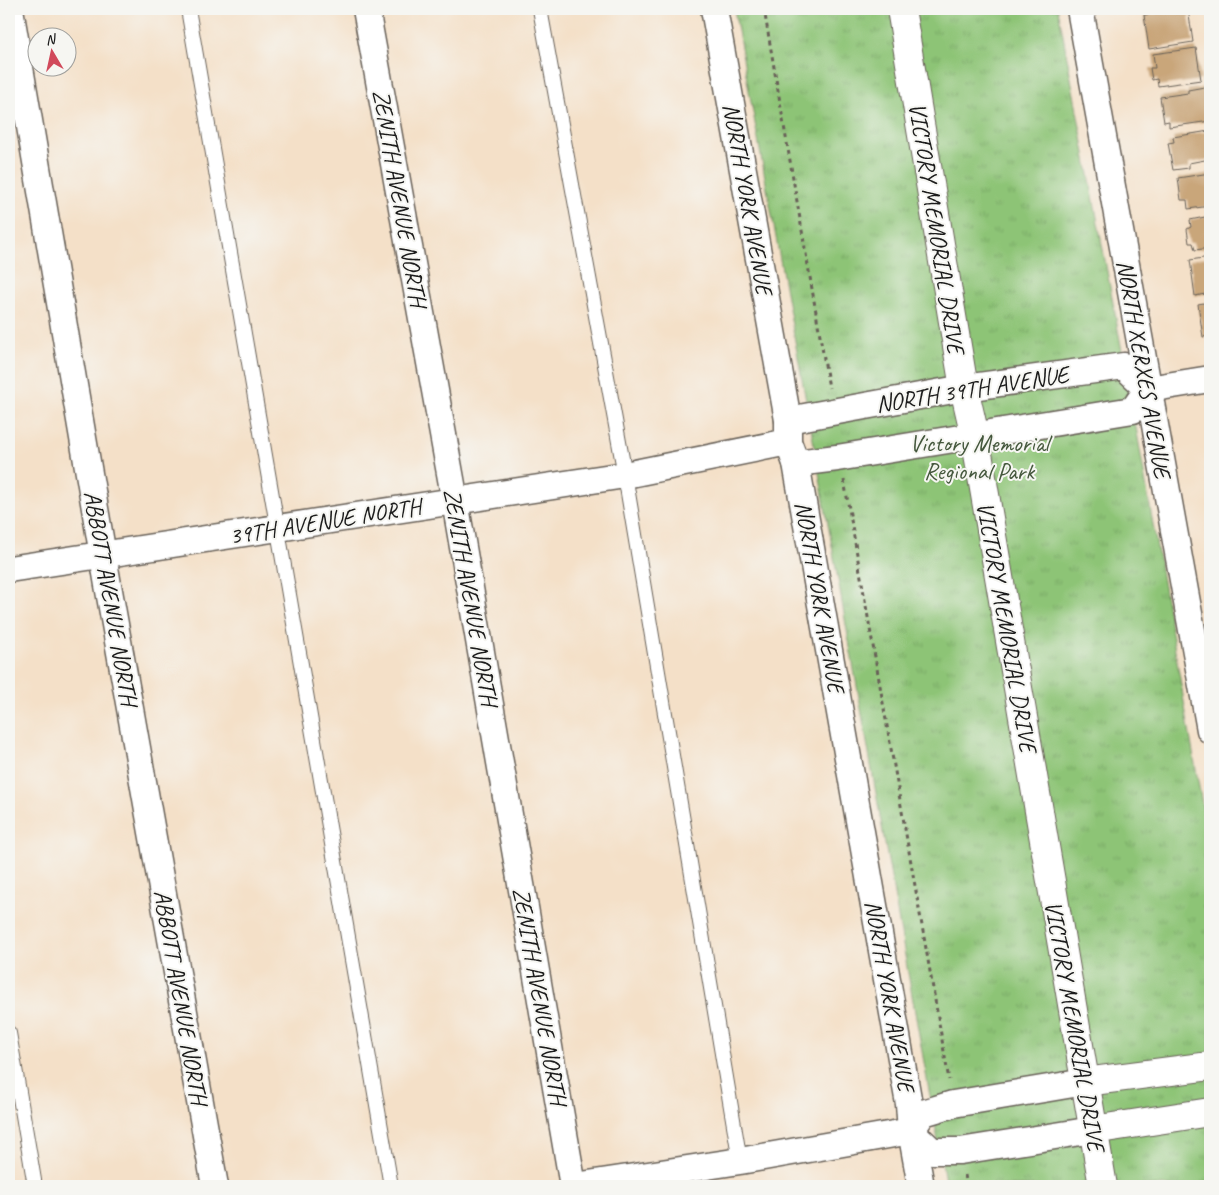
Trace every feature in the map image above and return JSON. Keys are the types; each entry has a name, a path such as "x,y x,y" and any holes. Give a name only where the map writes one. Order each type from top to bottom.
{"street":[{"name":"ABBOTT AVENUE NORTH","path":"10,9 103,555 215,1186"},
{"name":"ZENITH AVENUE NORTH","path":"366,9 455,501 574,1186"},
{"name":"NORTH YORK AVENUE","path":"714,9 910,1104 921,1186"},
{"name":"VICTORY MEMORIAL DRIVE","path":"901,9 964,388 975,436 1103,1186"},
{"name":"NORTH XERXES AVENUE","path":"1080,9 1210,730"},
{"name":"NORTH 39TH AVENUE","path":"1124,366 1148,389 1133,410 975,436 791,442 964,388 1124,366"},
{"path":"1148,389 1210,379"},
{"name":"39TH AVENUE NORTH","path":"9,569 625,475 791,442"},
{"path":"574,1186 740,1161 912,1130 923,1113 953,1104 1085,1082 1210,1066"},
{"path":"912,1130 932,1151 960,1152 1210,1112"}],"lane":[{"path":"188,9 391,1186"},
{"path":"540,9 625,475 740,1161"},
{"path":"9,1033 35,1186"}],"path":[{"path":"764,9 830,392"},
{"path":"844,482 950,1086"}],"green space":[{"name":"Victory Memorial Regional Park","path":"734,9 1058,9 1133,410 1210,850 1210,1186 946,1186"}],"building":[{"path":"1188,9 1193,42 1149,49 1144,15"},
{"path":"1196,48 1201,80 1158,86 1157,79 1152,80 1150,68 1155,68 1153,54"},
{"path":"1210,86 1210,121 1169,127 1169,121 1164,122 1160,97 1188,93 1188,90"},
{"path":"1209,131 1210,159 1189,163 1189,168 1173,170 1168,143 1174,142 1173,137"},
{"path":"1210,173 1210,206 1188,209 1187,200 1181,200 1178,178"},
{"path":"1210,216 1210,248 1195,250 1193,243 1189,243 1187,229 1191,227 1190,220"},
{"path":"1210,257 1210,293 1195,296 1190,260"},
{"path":"1210,302 1210,336 1203,337 1198,304"}]}
